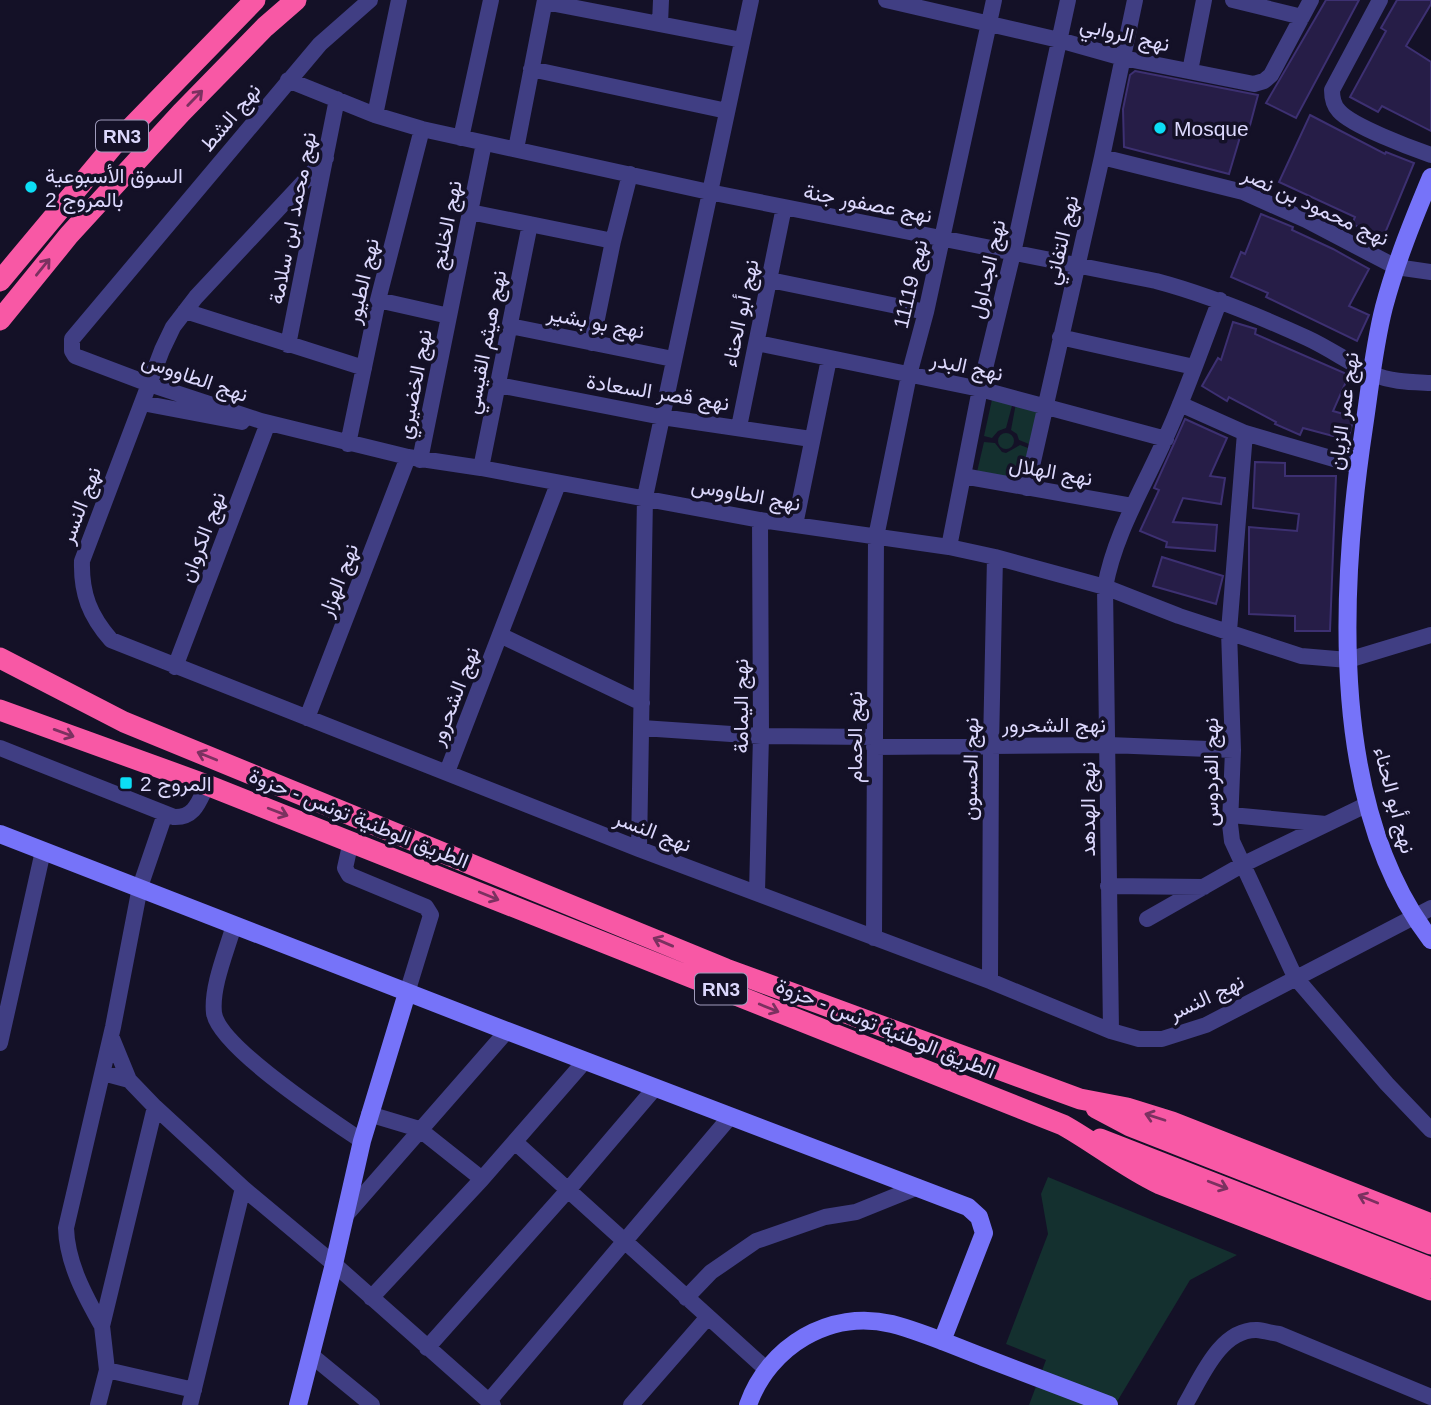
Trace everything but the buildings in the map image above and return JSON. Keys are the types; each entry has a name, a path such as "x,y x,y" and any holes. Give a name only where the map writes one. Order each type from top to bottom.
{"highway":[{"name":"RN3","path":"0,281 113,146 255,0"},
{"name":"RN3","path":"0,320 69,235 181,113 265,27 296,0"},
{"name":"الطريق الوطنية تونس - حزوة","path":"0,658 124,722 726,969 1080,1099 1127,1108 1172,1122 1431,1224"},
{"name":"الطريق الوطنية تونس - حزوة","path":"0,710 207,785 351,841 1063,1125 1093,1142 1120,1163 1160,1184 1431,1290"},
{"path":"1080,1099 1130,1126 1431,1244"},
{"path":"1063,1125 1431,1268"}],"street":[{"name":"نهج الشط","path":"76,334 288,80 320,44 370,0"},
{"path":"375,115 399,0"},
{"path":"461,138 491,0"},
{"path":"660,24 661,0"},
{"path":"639,849 645,497 751,0"},
{"name":"نهج الروابي","path":"886,0 925,4 988,24 1123,58 1244,83 1264,81 1271,75 1311,0"},
{"name":"نهج 11119","path":"876,537 909,375 926,312 994,0"},
{"name":"نهج الجداول","path":"949,547 979,389 1013,253 1068,0"},
{"name":"نهج التفاني","path":"1027,488 1135,0"},
{"path":"1190,71 1204,0"},
{"path":"1233,0 1301,17"},
{"path":"1380,0 1332,90 1332,99 1340,113 1397,143 1431,155"},
{"path":"516,149 545,1 742,40"},
{"path":"531,69 727,111"},
{"name":"نهج عصفور جنة","path":"288,80 375,115 422,129 709,192 1156,281 1220,300 1311,340 1372,374 1405,382 1431,383"},
{"name":"نهج محمد ابن سلامة","path":"288,345 337,99"},
{"name":"نهج الطيور","path":"348,444 378,300 422,129"},
{"name":"نهج الخلنج","path":"449,316 484,142"},
{"name":"نهج محمود بن نصر","path":"1102,157 1243,192 1306,220 1396,267 1431,272"},
{"name":"نهج النسر","path":"326,158 269,217 173,327 82,561 82,586 88,607 111,640 639,849 990,981 1111,1031 1139,1039 1162,1039 1206,1025 1431,908"},
{"path":"593,343 613,241 630,174"},
{"name":"نهج عمر الزيان","path":"1348,660 1350,556 1358,466 1375,347 1396,267 1431,177"},
{"name":"نهج أبو الحناء","path":"739,427 784,207"},
{"path":"470,212 613,241"},
{"name":"نهج هيثم القيسي","path":"481,468 530,224"},
{"path":"770,281 926,312"},
{"path":"378,300 449,316"},
{"name":"نهج الهدهد","path":"1111,1031 1105,587 1111,559 1132,506 1166,439 1220,300"},
{"path":"185,311 364,368"},
{"name":"نهج الخضيري","path":"414,458 449,316"},
{"name":"نهج بو بشير","path":"510,326 673,359"},
{"name":"نهج الطاووس","path":"76,334 71,345 75,356 149,384 265,422 348,444 760,520 949,547 995,557 1105,587 1179,616 1301,656 1348,660 1431,635"},
{"path":"1060,337 1194,367"},
{"name":"نهج البدر","path":"757,343 979,389 1166,439"},
{"path":"795,525 829,359"},
{"name":"نهج قصر السعادة","path":"498,385 662,417 811,439"},
{"path":"142,403 231,422 265,422"},
{"path":"1180,404 1245,433 1358,466"},
{"name":"نهج الكروان","path":"175,667 265,422"},
{"name":"نهج الفردوس","path":"1245,433 1229,631 1233,750 1232,841 1295,977 1387,1084 1431,1129"},
{"name":"نهج الهزار","path":"307,718 414,458"},
{"name":"نهج الهلال","path":"963,476 1132,506"},
{"name":"نهج الشحرور","path":"447,772 558,484"},
{"name":"نهج اليمامة","path":"757,892 761,736 760,520"},
{"name":"نهج الحمام","path":"874,938 876,537"},
{"name":"نهج الحسون","path":"990,981 995,557"},
{"name":"نهج الشحرور","path":"499,635 642,703"},
{"name":"نهج أبو الحناء","path":"1348,660 1351,715 1368,804 1383,853 1413,917 1431,940"},
{"name":"نهج الشحرور","path":"642,728 874,742 1109,745 1233,750"},
{"path":"0,748 165,814 184,818 192,813 207,785"},
{"path":"1147,919 1242,865 1368,804"},
{"path":"102,1326 87,1299 69,1254 66,1228 103,1073 140,887 165,814"},
{"path":"1231,816 1327,824"},
{"path":"0,834 968,1207 979,1217 984,1233 942,1341"},
{"path":"298,1405 369,1114 431,915 426,906 349,875 345,868 351,841"},
{"path":"0,1043 43,851"},
{"path":"1108,887 1206,887"},
{"path":"234,925 216,989 214,1015 220,1029 230,1042 275,1078 362,1141"},
{"path":"346,1215 507,1031"},
{"path":"111,1036 130,1080 155,1107 243,1188 334,1264 491,1403 730,1117"},
{"path":"371,1298 482,1179 585,1061"},
{"path":"103,1073 130,1080"},
{"path":"427,1348 568,1190 655,1087"},
{"path":"98,1405 107,1370 102,1326 155,1107"},
{"path":"369,1114 419,1129 482,1179"},
{"path":"514,1142 766,1369"},
{"path":"686,1298 711,1272 756,1241 814,1220 856,1212 918,1187"},
{"path":"107,1370 192,1397 243,1188"},
{"path":"631,1405 707,1318"},
{"path":"748,1405 753,1390 778,1354 822,1327 863,1321 892,1324 942,1341 1109,1405"},
{"path":"1185,1405 1214,1356 1232,1338 1255,1330 1279,1334 1431,1397"},
{"path":"312,1354 372,1405"}],"green space":[{"path":"993,395 1013,402 1006,428 998,431 992,438 984,436"},
{"path":"1016,403 1039,411 1029,444 1019,440 1017,434 1011,430"},
{"path":"1003,433 1009,433 1014,441 1012,447 1003,449 998,444 998,438"},
{"path":"984,442 995,443 1006,453 1020,445 1028,448 1022,483 977,472"},
{"path":"1048,1177 1237,1255 1190,1280 1115,1405 1029,1405 1046,1360 1006,1344 1048,1234 1041,1194"}],"place":[{"name":"Mosque","path":"1160,128"},
{"name":"السوق الأسبوعية بالمروج 2","path":"31,187"},
{"name":"المروج 2","path":"126,783"}]}
